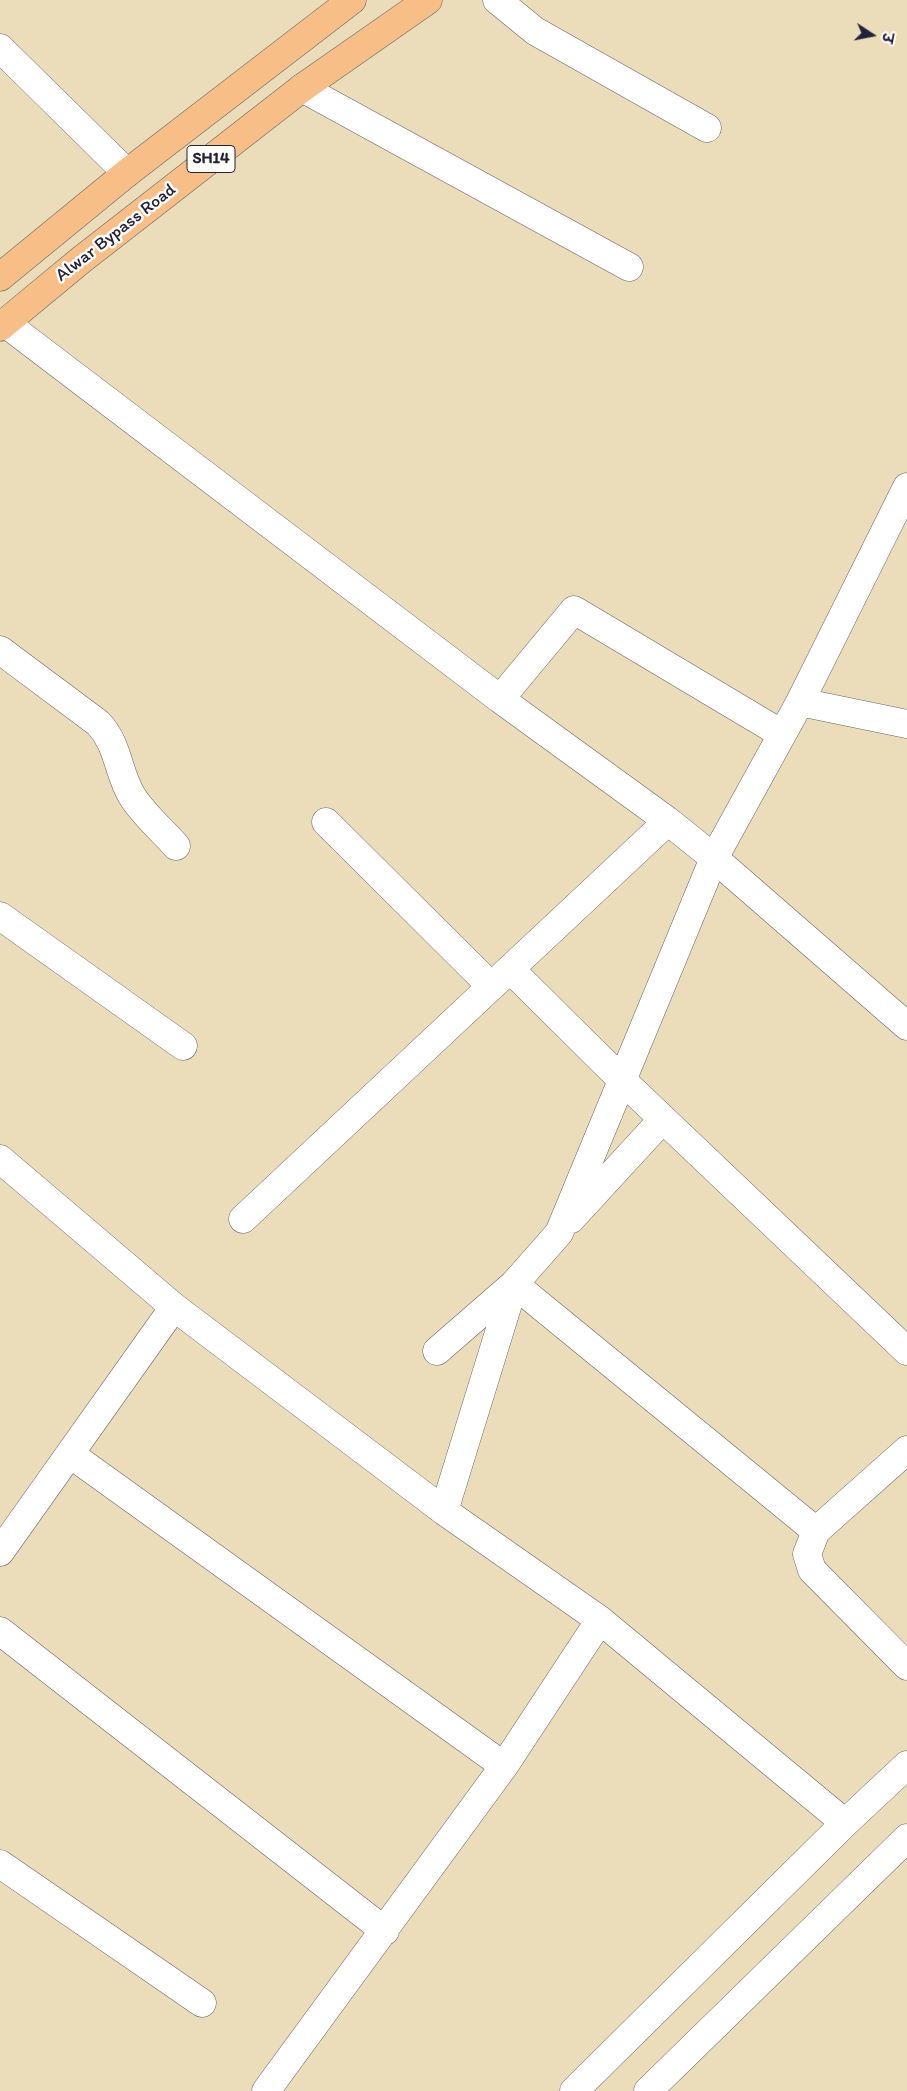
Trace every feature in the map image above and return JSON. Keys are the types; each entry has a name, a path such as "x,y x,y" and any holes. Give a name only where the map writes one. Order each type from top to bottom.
{"main road":[{"name":"SH14","path":"0,277 126,173 352,0"},
{"name":"Alwar Bypass Road","path":"2,325 81,260 302,88 428,0"}],"street":[{"path":"497,0 535,31 706,128"},
{"path":"0,48 126,173"},
{"path":"302,88 629,267"},
{"path":"2,325 500,699 668,821 904,1014"},
{"path":"559,1233 714,858 800,702 907,487"},
{"path":"500,699 574,610 782,734"},
{"path":"0,650 98,723 109,735 124,782 133,798 176,846"},
{"path":"800,702 907,724"},
{"path":"243,1219 668,821"},
{"path":"326,822 501,977 622,1080 907,1351"},
{"path":"0,916 183,1046"},
{"path":"437,1351 514,1284 663,1119"},
{"path":"0,1159 174,1307 444,1511 600,1620 845,1823"},
{"path":"444,1511 514,1284"},
{"path":"514,1284 816,1531"},
{"path":"0,1552 174,1307"},
{"path":"907,1450 816,1531 807,1554 812,1570 907,1666"},
{"path":"70,1454 504,1766"},
{"path":"266,2091 504,1766 600,1620"},
{"path":"0,1631 385,1931"},
{"path":"574,2091 845,1823 907,1765"},
{"path":"648,2091 907,1838"},
{"path":"0,1864 202,2003"}]}
